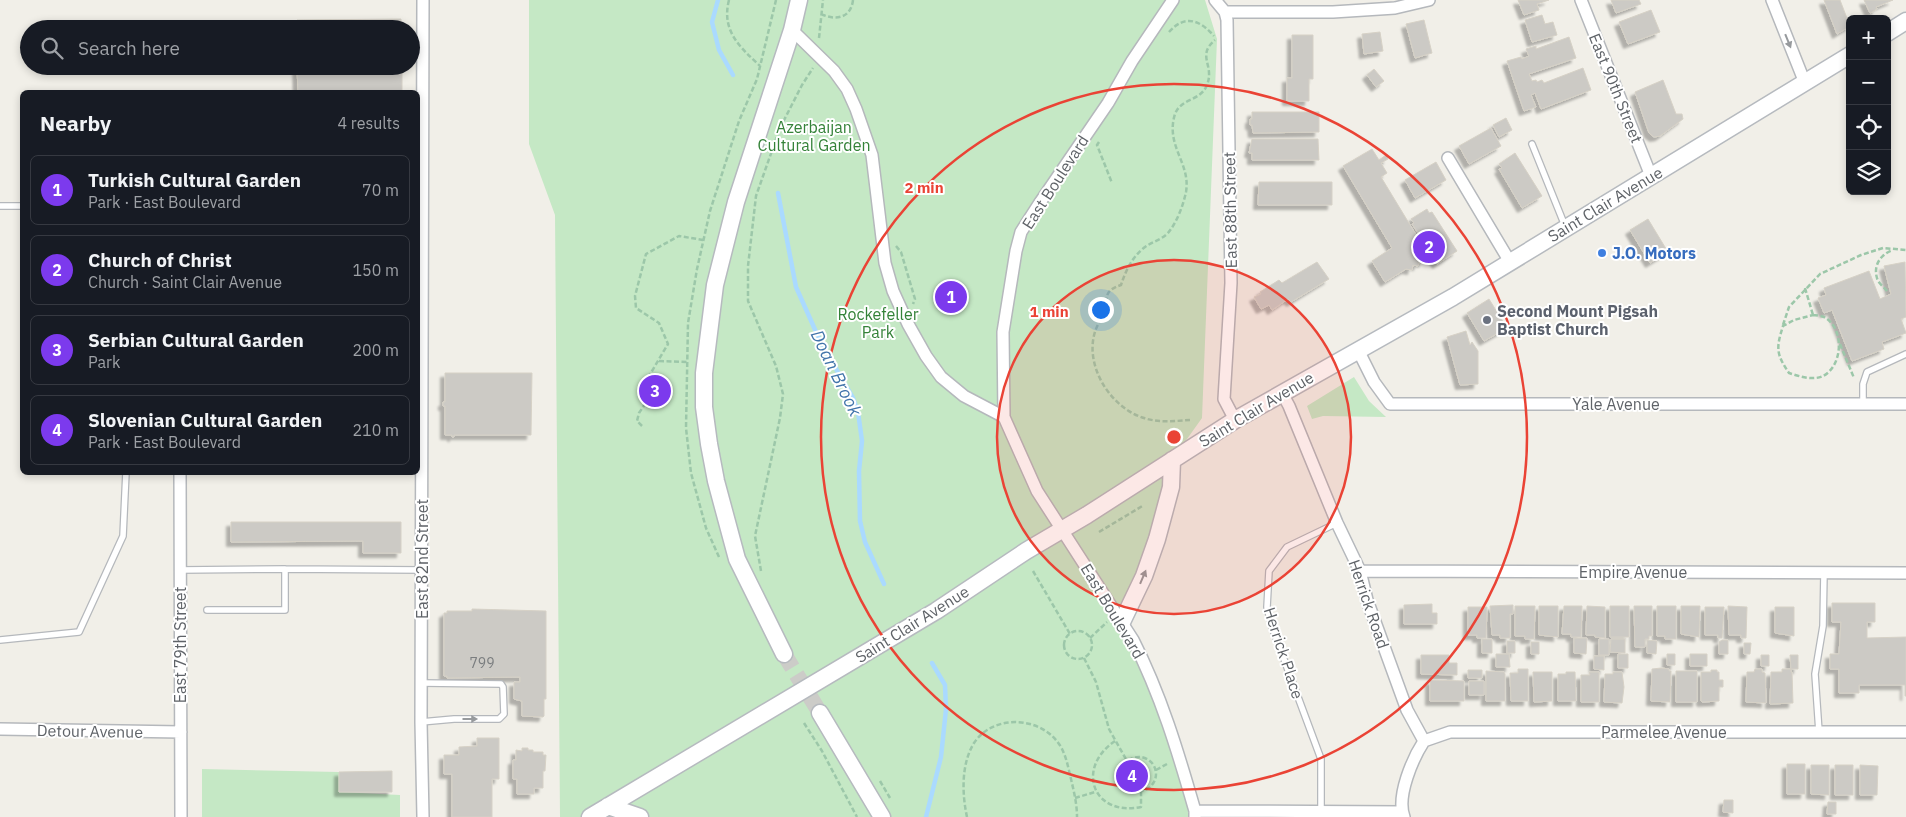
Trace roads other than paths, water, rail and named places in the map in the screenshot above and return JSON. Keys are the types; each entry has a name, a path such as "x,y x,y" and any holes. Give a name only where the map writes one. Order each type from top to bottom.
{"main road":[{"path":"784,654 737,559 716,482 709,444 704,407 704,373 715,285 733,211 792,30 799,0"},
{"path":"1891,30 1906,21"},
{"name":"Saint Clair Avenue","path":"590,817 610,812 936,611 1236,420 1453,296 1846,58"},
{"path":"1115,621 1144,576 1171,487 1172,460"},
{"path":"820,713 882,817"},
{"path":"610,812 640,817"}],"street":[{"name":"East 82nd Street","path":"423,0 420,226 421,722 423,817"},
{"name":"East Boulevard","path":"1173,0 1132,61 1108,103 1021,232 1016,251 1003,332 1004,417 1029,476 1115,621 1133,640 1162,703 1177,747 1195,814"},
{"path":"1215,0 1225,12 1333,12 1395,8 1429,0"},
{"name":"East 90th Street","path":"1581,0 1651,176"},
{"path":"1772,0 1805,83"},
{"name":"East 88th Street","path":"1225,12 1227,20 1231,283 1224,399 1236,420"},
{"path":"792,30 834,71 847,90 856,109 872,155 885,263 893,291 908,324 926,356 942,377 964,396 1004,417"},
{"path":"1448,158 1510,262"},
{"name":"Yale Avenue","path":"1358,350 1374,382 1390,404 1906,404"},
{"name":"Herrick Road","path":"1282,393 1337,523 1360,572 1367,600 1407,710 1424,740"},
{"name":"East 79th Street","path":"180,475 181,817"},
{"name":"Empire Avenue","path":"1360,572 1906,573"},
{"name":"Detour Avenue","path":"0,729 181,732"},
{"name":"Parmelee Avenue","path":"1424,740 1450,732 1906,732"},
{"path":"1195,814 1403,814 1405,784 1416,753 1424,740"}],"lane":[{"path":"1532,144 1566,228"},
{"path":"0,206 20,206"},
{"path":"1863,404 1863,384 1867,372 1906,354"},
{"path":"0,640 79,632 123,536 126,475"},
{"name":"Herrick Place","path":"1321,814 1321,759 1272,627 1267,607 1267,589 1269,572 1287,548 1337,523"},
{"path":"206,610 285,610 285,569"},
{"path":"180,570 422,570"},
{"path":"1819,732 1815,674 1823,626 1824,573"},
{"path":"421,722 454,719 499,719 504,714 503,687 500,684 422,683"}],"waterway":[{"name":"Doan Brook","path":"718,0 712,22 719,50 733,75"},
{"name":"Doan Brook","path":"778,193 796,287 821,343 853,398 858,412 862,441 859,471 860,521 865,542 884,584"},
{"name":"Doan Brook","path":"926,817 941,757 946,709 945,685 932,663"}],"tunnel":[{"path":"784,654 820,713"}],"place":[{"name":"Church of Christ","path":"1429,247"},
{"name":"J.O. Motors","path":"1602,253"},
{"name":"Turkish Cultural Garden","path":"951,297"},
{"name":"Second Mount Pigsah Baptist Church","path":"1487,320"},
{"name":"Serbian Cultural Garden","path":"655,391"},
{"name":"Slovenian Cultural Garden","path":"1132,776"}],"park label":[{"name":"Azerbaijan Cultural Garden","path":"814,136"},
{"name":"Rockefeller Park","path":"878,323"}]}
